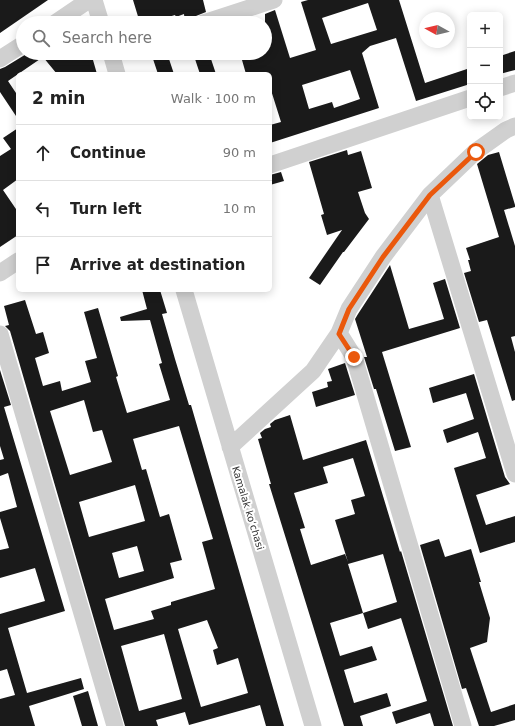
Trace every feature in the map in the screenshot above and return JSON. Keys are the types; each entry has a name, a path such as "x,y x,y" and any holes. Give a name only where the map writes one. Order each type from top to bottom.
{"street":[{"path":"66,16 90,0"},
{"path":"94,0 99,16"},
{"path":"220,16 251,3 274,0"},
{"path":"0,59 16,49"},
{"path":"114,60 117,72"},
{"path":"503,87 515,83"},
{"path":"272,164 467,99"},
{"path":"230,447 313,371 339,334 349,309 383,257 430,195 476,152 506,130 515,126"},
{"path":"430,195 515,474"},
{"path":"0,273 16,262"},
{"name":"Kamalak koʻchasi","path":"185,292 313,726"},
{"path":"0,334 115,726"},
{"path":"339,334 354,357 463,726"}],"building":[{"path":"0,0 48,0 25,16 16,16 16,22 0,33"},
{"path":"133,0 203,0 206,12 196,16 184,16 184,14 179,16 138,16"},
{"path":"308,0 399,0 425,83 467,69 467,85 416,101 396,38 370,46 362,53 379,108 272,142 272,124 281,122 272,93 272,72 245,72 242,60 272,60 272,16 265,16 265,14 275,10 290,58 316,50 301,2","holes":["368,3 377,30 331,44 322,18","350,70 360,99 334,108 332,102 309,109 302,85"]},
{"path":"515,51 515,70 503,73 503,55"},
{"path":"16,60 39,60 21,72 16,72 16,76 8,81 16,93 16,116 0,92 0,69"},
{"path":"45,60 93,60 96,72 55,72"},
{"path":"153,60 169,60 173,72 157,72"},
{"path":"195,60 211,60 215,72 199,72"},
{"path":"16,129 16,180 3,190 16,209 16,236 0,247 0,156 11,149 3,138"},
{"path":"347,150 348,155 361,151 372,188 358,192 365,213 369,219 343,252 320,285 309,278 342,230 327,235 321,215 324,214 309,162"},
{"path":"499,152 515,205 515,207 504,210 515,246 515,336 511,337 515,352 515,400 512,401 487,320 479,322 464,273 471,271 468,260 470,260 466,248 499,237 477,164 488,155"},
{"path":"281,172 284,181 272,184 272,174"},
{"path":"390,265 409,329 444,319 433,283 445,279 460,328 382,352 411,447 395,451 376,389 374,389 364,357 367,357 355,319"},
{"path":"143,292 161,292 167,313 162,314 189,405 191,405 284,726 266,726 260,705 189,725 185,712 156,720 158,726 125,726 10,331 5,326 9,325 4,306 25,300 36,334 43,332 49,353 35,358 43,386 60,381 62,391 91,382 85,361 97,358 84,312 98,308 127,413 170,400 159,364 162,363 150,320 121,321 120,317 147,309","holes":["84,400 93,432 102,430 112,462 70,475 50,411","179,426 213,539 202,542 215,589 171,602 171,605 151,611 154,619 114,630 105,599 174,578 170,563 182,560 169,514 160,517 146,469 142,470 133,439","135,485 145,521 89,537 79,502","137,546 144,571 119,578 112,553","207,620 218,648 213,650 217,665 238,658 248,693 201,707 178,629","164,634 182,699 139,711 121,646"]},
{"path":"345,363 355,395 316,407 312,392 328,387 327,382 332,381 328,369"},
{"path":"0,370 11,405 4,407 65,611 8,628 27,693 81,678 84,689 29,706 35,726 0,726 0,699 15,695 7,669 0,671 0,614 45,601 35,568 0,578 0,550 9,548 0,518 0,512 17,507 8,473 0,476 0,460 4,459 0,446"},
{"path":"474,374 505,477 510,484 476,495 486,525 515,516 515,542 480,553 454,468 486,458 478,432 447,443 443,430 474,419 466,393 433,403 429,388"},
{"path":"290,415 303,460 366,440 453,726 434,726 430,713 396,724 392,712 427,701 401,618 368,629 363,613 330,623 340,656 372,646 377,660 344,670 354,703 387,693 391,706 360,716 363,726 344,726 269,484 271,484 258,439 262,438 260,433 271,427 270,424 275,420","holes":["353,458 365,496 351,500 355,514 335,520 348,562 345,554 311,565 300,529 305,528 294,493 328,483 323,467","383,554 397,602 363,613 348,564"]},
{"path":"439,539 445,557 471,549 490,618 487,642 470,648 491,712 515,704 515,720 494,726 479,726 466,688 462,689 420,545"},
{"path":"88,691 98,726 82,726 73,696"}],"route":[{"path":"354,357 339,334 349,309 383,257 430,195 476,152"}]}
